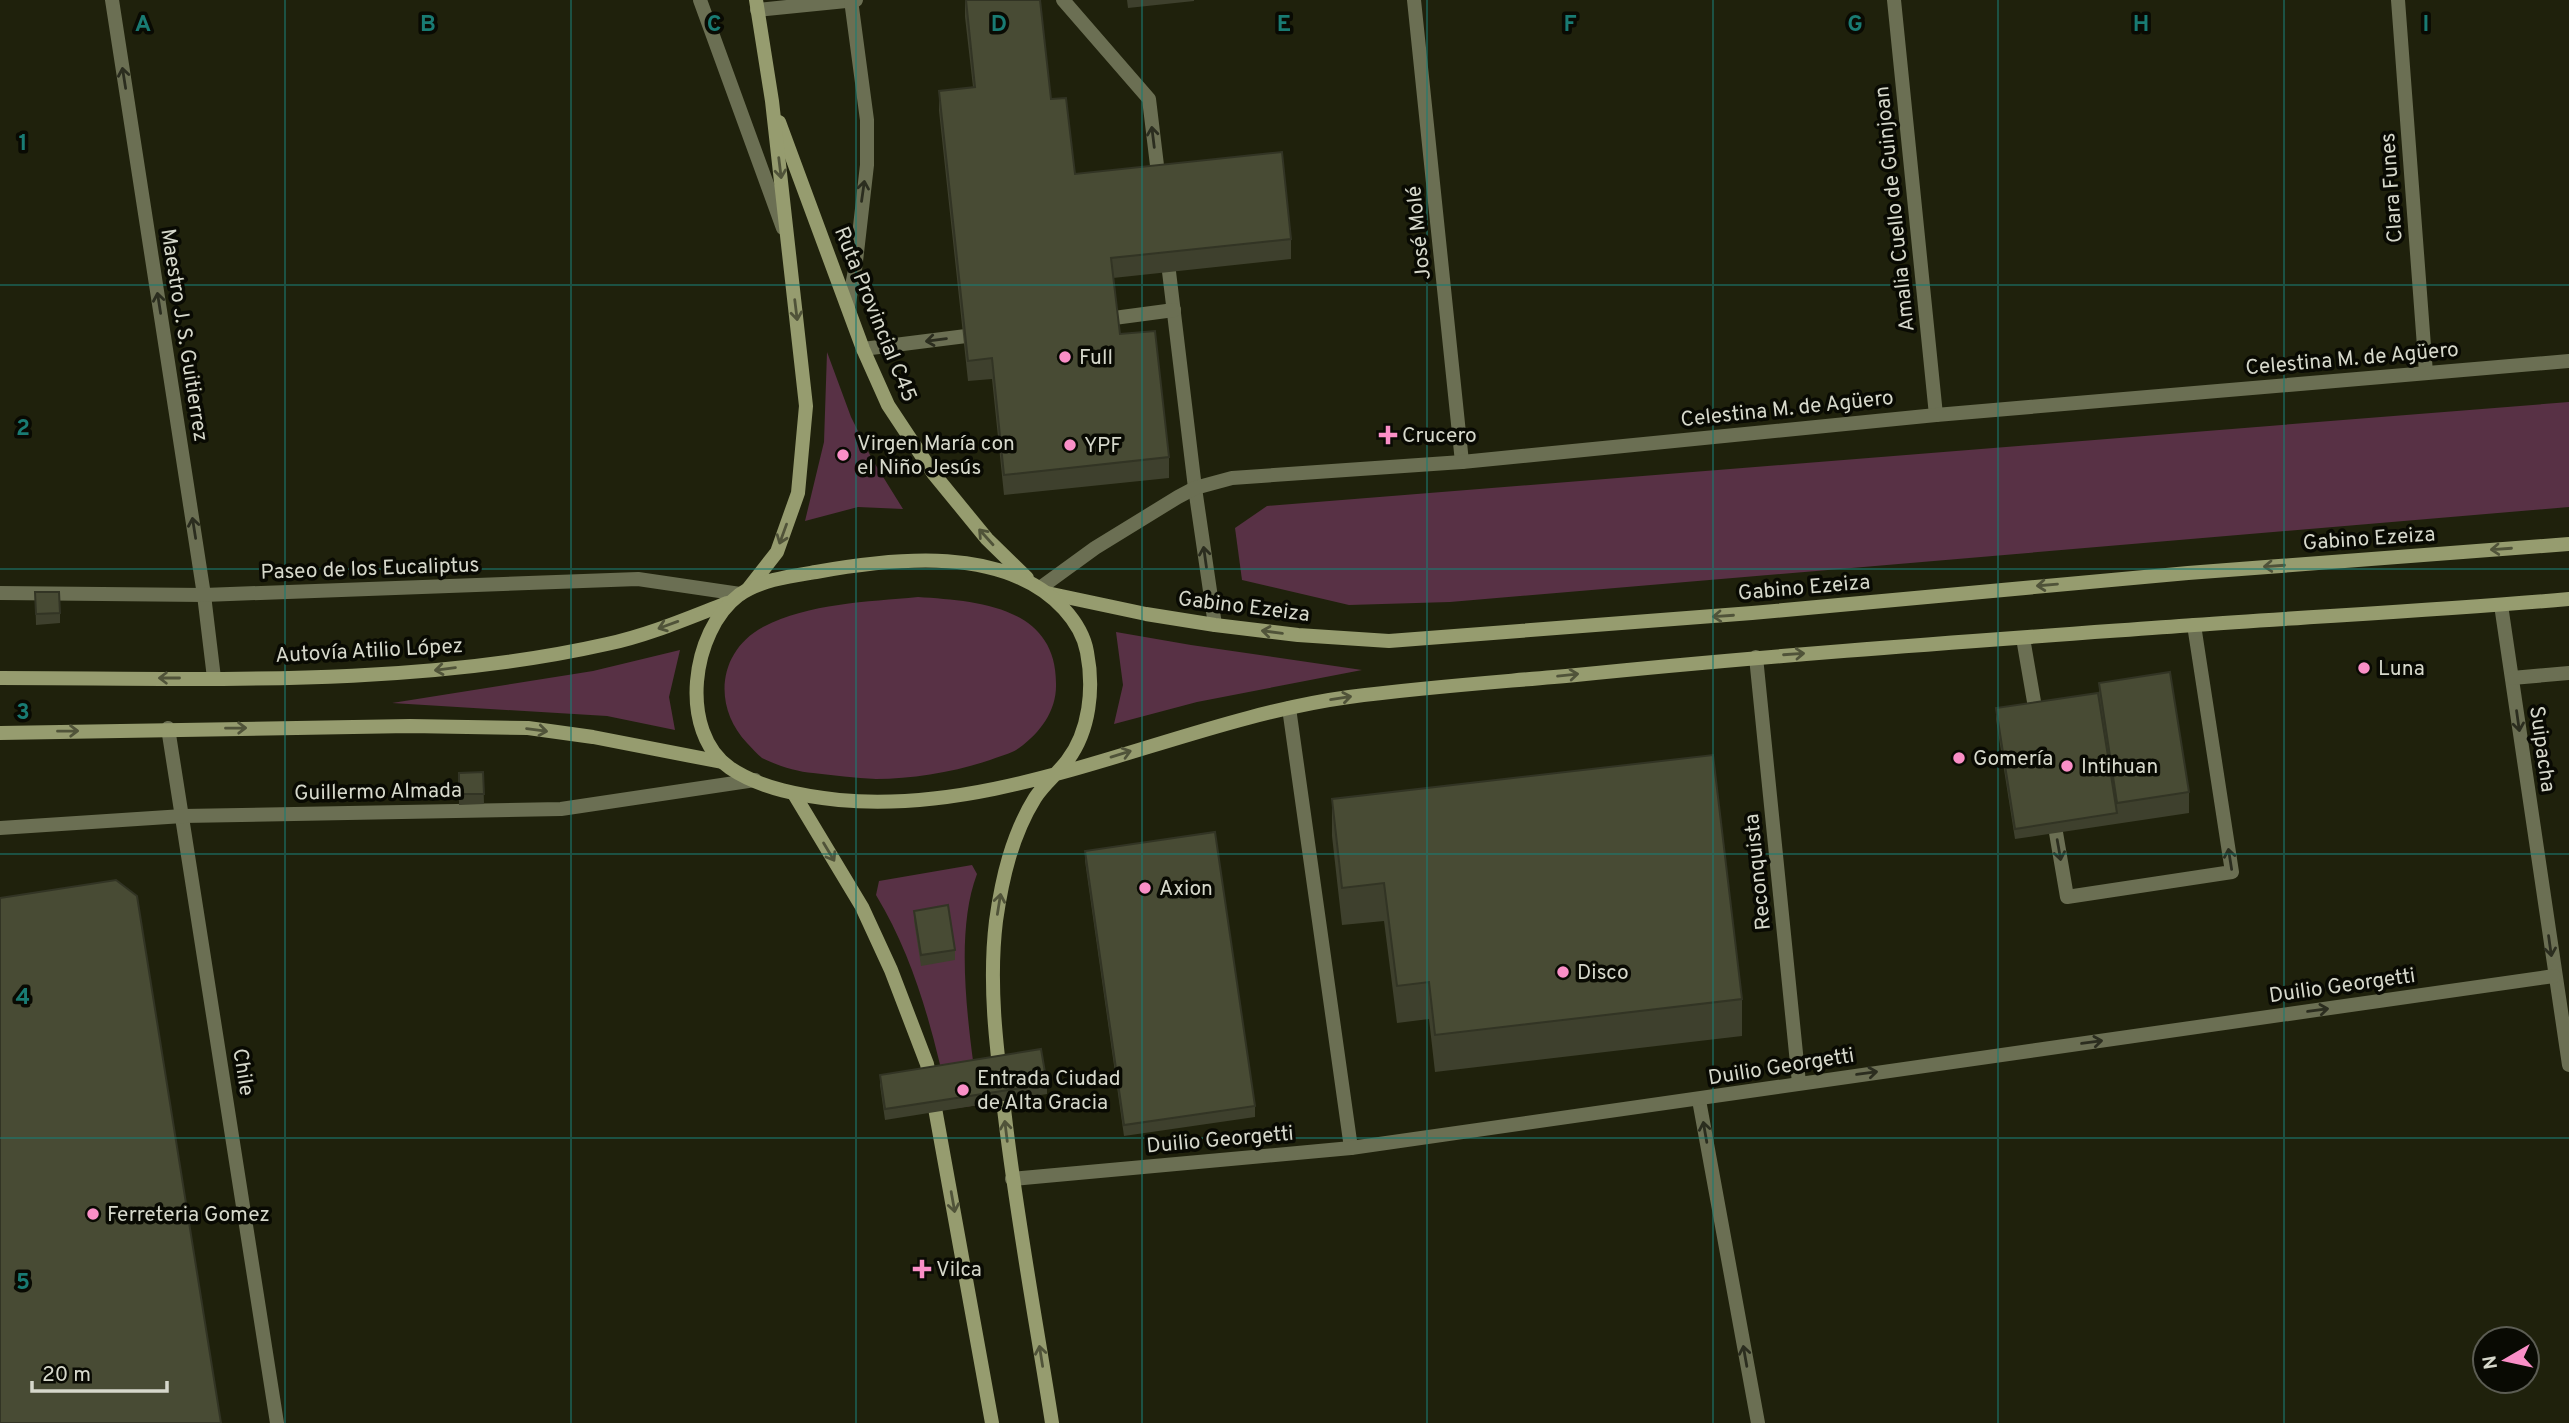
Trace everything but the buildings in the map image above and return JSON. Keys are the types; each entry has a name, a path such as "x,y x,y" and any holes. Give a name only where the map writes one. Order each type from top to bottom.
{"main road":[{"name":"Ruta Provincial C45","path":"722,762 711,747 702,725 697,678 705,640 713,622 776,552 798,493 806,406 772,100 757,5"},
{"name":"Ruta Provincial C45","path":"772,100 863,349 888,405 933,473 988,540 1062,607 1081,634 1087,649 1089,706 1086,726 1075,749 1041,788 1015,838 1002,882 995,930 996,1044 1012,1179 1052,1423"},
{"name":"Gabino Ezeiza","path":"1040,588 1146,614 1215,625 1298,635 1389,641 1752,613 2188,573 2569,544"},
{"name":"Autovía Atilio López","path":"0,678 214,678 409,673 542,657 663,628 780,579 819,571 917,560 951,561 1004,571 1040,588"},
{"path":"0,733 168,728 528,728 593,737 722,762 755,780 794,794 873,802 984,790 1056,773 1194,732 1289,708 1355,696 1756,657 2569,599"},
{"path":"794,794 862,908 891,970 927,1064 992,1423"}],"street":[{"name":"Maestro J. S. Guitierrez","path":"112,0 204,596 214,678"},
{"path":"700,0 788,242"},
{"path":"757,5 852,0 867,120 867,165 848,307"},
{"path":"1063,0 1149,99 1160,191"},
{"name":"José Molé","path":"1415,0 1462,462"},
{"name":"Amalia Cuello de Guinjoan","path":"1894,0 1936,415"},
{"name":"Clara Funes","path":"2398,0 2426,373"},
{"path":"1166,244 1195,488 1215,625"},
{"path":"1079,322 1174,310"},
{"path":"863,349 998,332"},
{"name":"Celestina M. de Agüero","path":"1040,588 1095,548 1195,488 1232,478 1462,462 1936,415 2569,361"},
{"name":"Paseo de los Eucaliptus","path":"0,593 204,596 638,579 740,595"},
{"name":"Suipacha","path":"2501,605 2569,1065"},
{"path":"2051,801 2067,897 2232,872 2194,625"},
{"path":"2023,638 2039,733"},
{"name":"Reconquista","path":"1756,657 1800,1083"},
{"path":"2512,678 2569,673"},
{"path":"1289,708 1351,1148"},
{"name":"Chile","path":"168,728 277,1423"},
{"name":"Guillermo Almada","path":"0,828 183,816 561,809 755,780"},
{"name":"Duilio Georgetti","path":"1012,1179 1351,1148 2554,976"},
{"path":"1699,1100 1758,1423"}],"shaded area":[{"path":"827,352 851,417 872,459 903,509 858,507 805,521 824,442"},
{"path":"2569,402 2569,507 1450,602 1349,605 1242,580 1235,528 1267,506"},
{"path":"918,597 988,606 1028,623 1043,638 1052,657 1056,693 1046,720 1027,742 1009,753 962,768 890,779 794,770 762,758 747,743 736,729 729,713 725,681 736,651 748,638 781,619 819,608"},
{"path":"1116,632 1362,670 1197,702 1114,724 1123,685"},
{"path":"680,650 669,697 675,730 607,716 392,703 593,671"},
{"path":"972,865 977,874 970,899 965,957 968,1019 979,1105 950,1109 930,1026 913,972 876,895 879,881"}],"place":[{"name":"Full","path":"1065,357"},
{"name":"Crucero","path":"1388,435"},
{"name":"YPF","path":"1070,445"},
{"name":"Virgen María con el Niño Jesús","path":"843,455"},
{"name":"Luna","path":"2364,668"},
{"name":"Gomería","path":"1959,758"},
{"name":"Intihuan","path":"2067,766"},
{"name":"Axion","path":"1145,888"},
{"name":"Disco","path":"1563,972"},
{"name":"Entrada Ciudad de Alta Gracia","path":"963,1090"},
{"name":"Ferreteria Gomez","path":"93,1214"},
{"name":"Vilca","path":"922,1269"}]}
